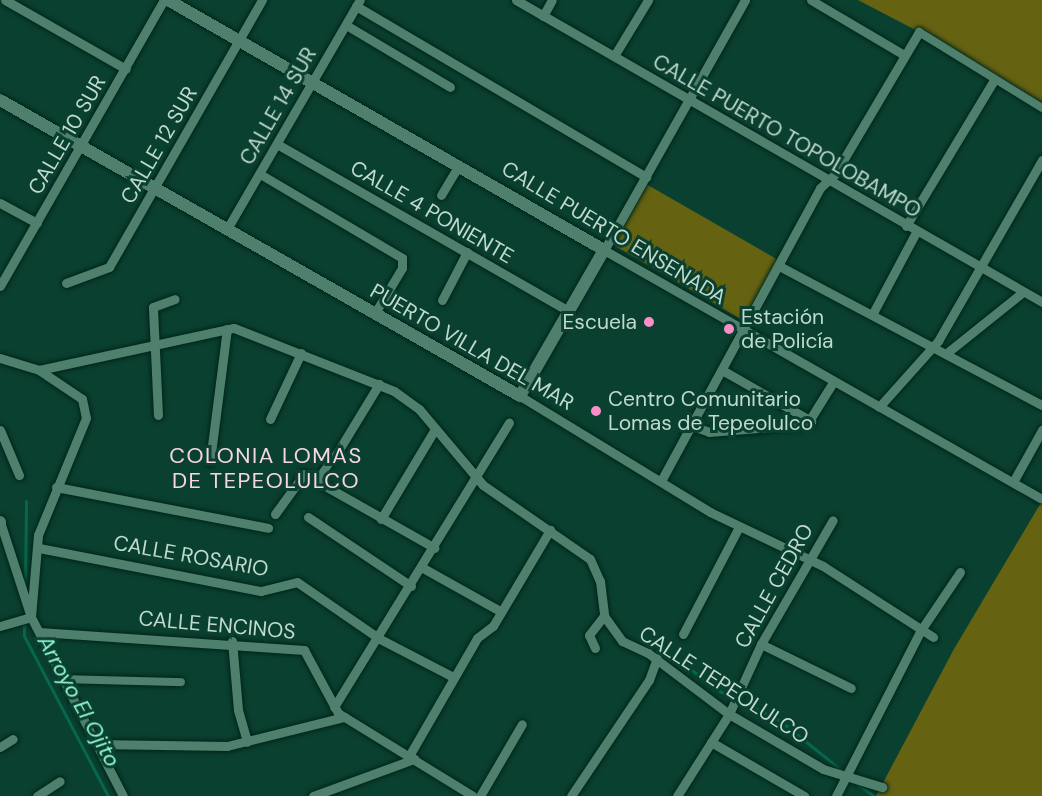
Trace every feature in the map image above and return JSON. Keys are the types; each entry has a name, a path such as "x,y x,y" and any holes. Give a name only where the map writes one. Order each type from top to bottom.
{"street":[{"path":"5,0 126,69"},
{"name":"CALLE 10 SUR","path":"0,286 164,0"},
{"name":"CALLE PUERTO ENSENADA","path":"168,0 459,165 832,384 879,407 1040,498"},
{"name":"CALLE 12 SUR","path":"66,283 109,267 262,0"},
{"name":"CALLE PUERTO TOPOLOBAMPO","path":"516,0 827,182 1042,302"},
{"path":"543,16 552,0"},
{"path":"614,56 648,0"},
{"path":"520,396 745,0"},
{"path":"811,0 904,55"},
{"path":"358,3 646,177"},
{"name":"CALLE 14 SUR","path":"227,229 358,3"},
{"path":"346,25 450,87"},
{"path":"661,481 827,182 919,32 1042,108"},
{"path":"906,226 994,80"},
{"name":"PUERTO VILLA DEL MAR","path":"0,100 520,396 739,527 808,560 933,637"},
{"name":"CALLE 4 PONIENTE","path":"277,144 569,311"},
{"path":"879,407 934,347 1042,160"},
{"path":"441,195 459,165"},
{"path":"260,174 402,258 402,268 375,313"},
{"path":"0,203 37,223"},
{"path":"873,313 916,232"},
{"path":"442,300 467,252"},
{"path":"781,267 873,313 934,347 948,352 1042,405"},
{"path":"948,352 1023,292"},
{"path":"158,415 158,342 153,307 175,299"},
{"path":"210,461 227,329"},
{"name":"CALLE TEPEOLULCO","path":"39,370 158,342 227,329 301,353 379,384 412,402 476,480 590,559 604,616 622,641 657,658 729,714 823,769 882,787"},
{"path":"270,419 301,353"},
{"path":"0,358 39,370 78,395 86,408 84,426 56,487 39,548 31,617"},
{"path":"722,370 811,421"},
{"path":"317,480 337,453 379,384"},
{"path":"811,421 832,384"},
{"path":"692,426 709,432 811,421"},
{"path":"334,707 380,639 509,422"},
{"path":"381,519 435,429"},
{"path":"0,430 19,475"},
{"path":"1012,482 1042,430"},
{"path":"275,514 302,475 317,480 381,519 435,548"},
{"path":"56,487 268,528"},
{"path":"308,517 411,586"},
{"name":"CALLE CEDRO","path":"677,796 729,714 761,644 833,520"},
{"path":"1,526 31,617 123,796"},
{"path":"683,634 739,527"},
{"path":"313,796 411,757 453,677 550,530"},
{"name":"CALLE ROSARIO","path":"39,548 261,591 297,582 380,639 453,677"},
{"path":"423,568 498,610"},
{"path":"836,796 921,630 960,572"},
{"path":"595,648 589,635 604,616"},
{"path":"0,626 31,617"},
{"name":"CALLE ENCINOS","path":"39,632 232,641 307,651 334,707 344,717 473,796"},
{"path":"232,641 238,710 247,742"},
{"path":"761,644 851,688"},
{"path":"571,796 649,680 657,658"},
{"path":"64,679 182,682"},
{"path":"97,744 210,747 247,742 344,717"},
{"path":"480,796 522,724"},
{"path":"0,747 13,740"},
{"path":"711,742 804,796"},
{"path":"37,796 60,781"},
{"path":"453,796 462,790"}],"shaded area":[{"path":"858,0 1042,0 1042,103 952,49"},
{"path":"646,184 780,261 744,321 610,243"},
{"path":"1042,501 1042,796 876,796 954,649"}],"waterway":[{"name":"Arroyo El Ojito","path":"25,586 26,501"},
{"name":"Arroyo El Ojito","path":"24,622 24,636 108,796"},
{"path":"682,662 715,689 779,720 845,773"},
{"path":"856,783 874,796"}],"place":[{"name":"Escuela","path":"649,322"},
{"name":"Estación de Policía","path":"729,329"},
{"name":"Centro Comunitario Lomas de Tepeolulco","path":"596,411"}],"district":[{"name":"COLONIA LOMAS DE TEPEOLULCO","path":"266,468"}]}
